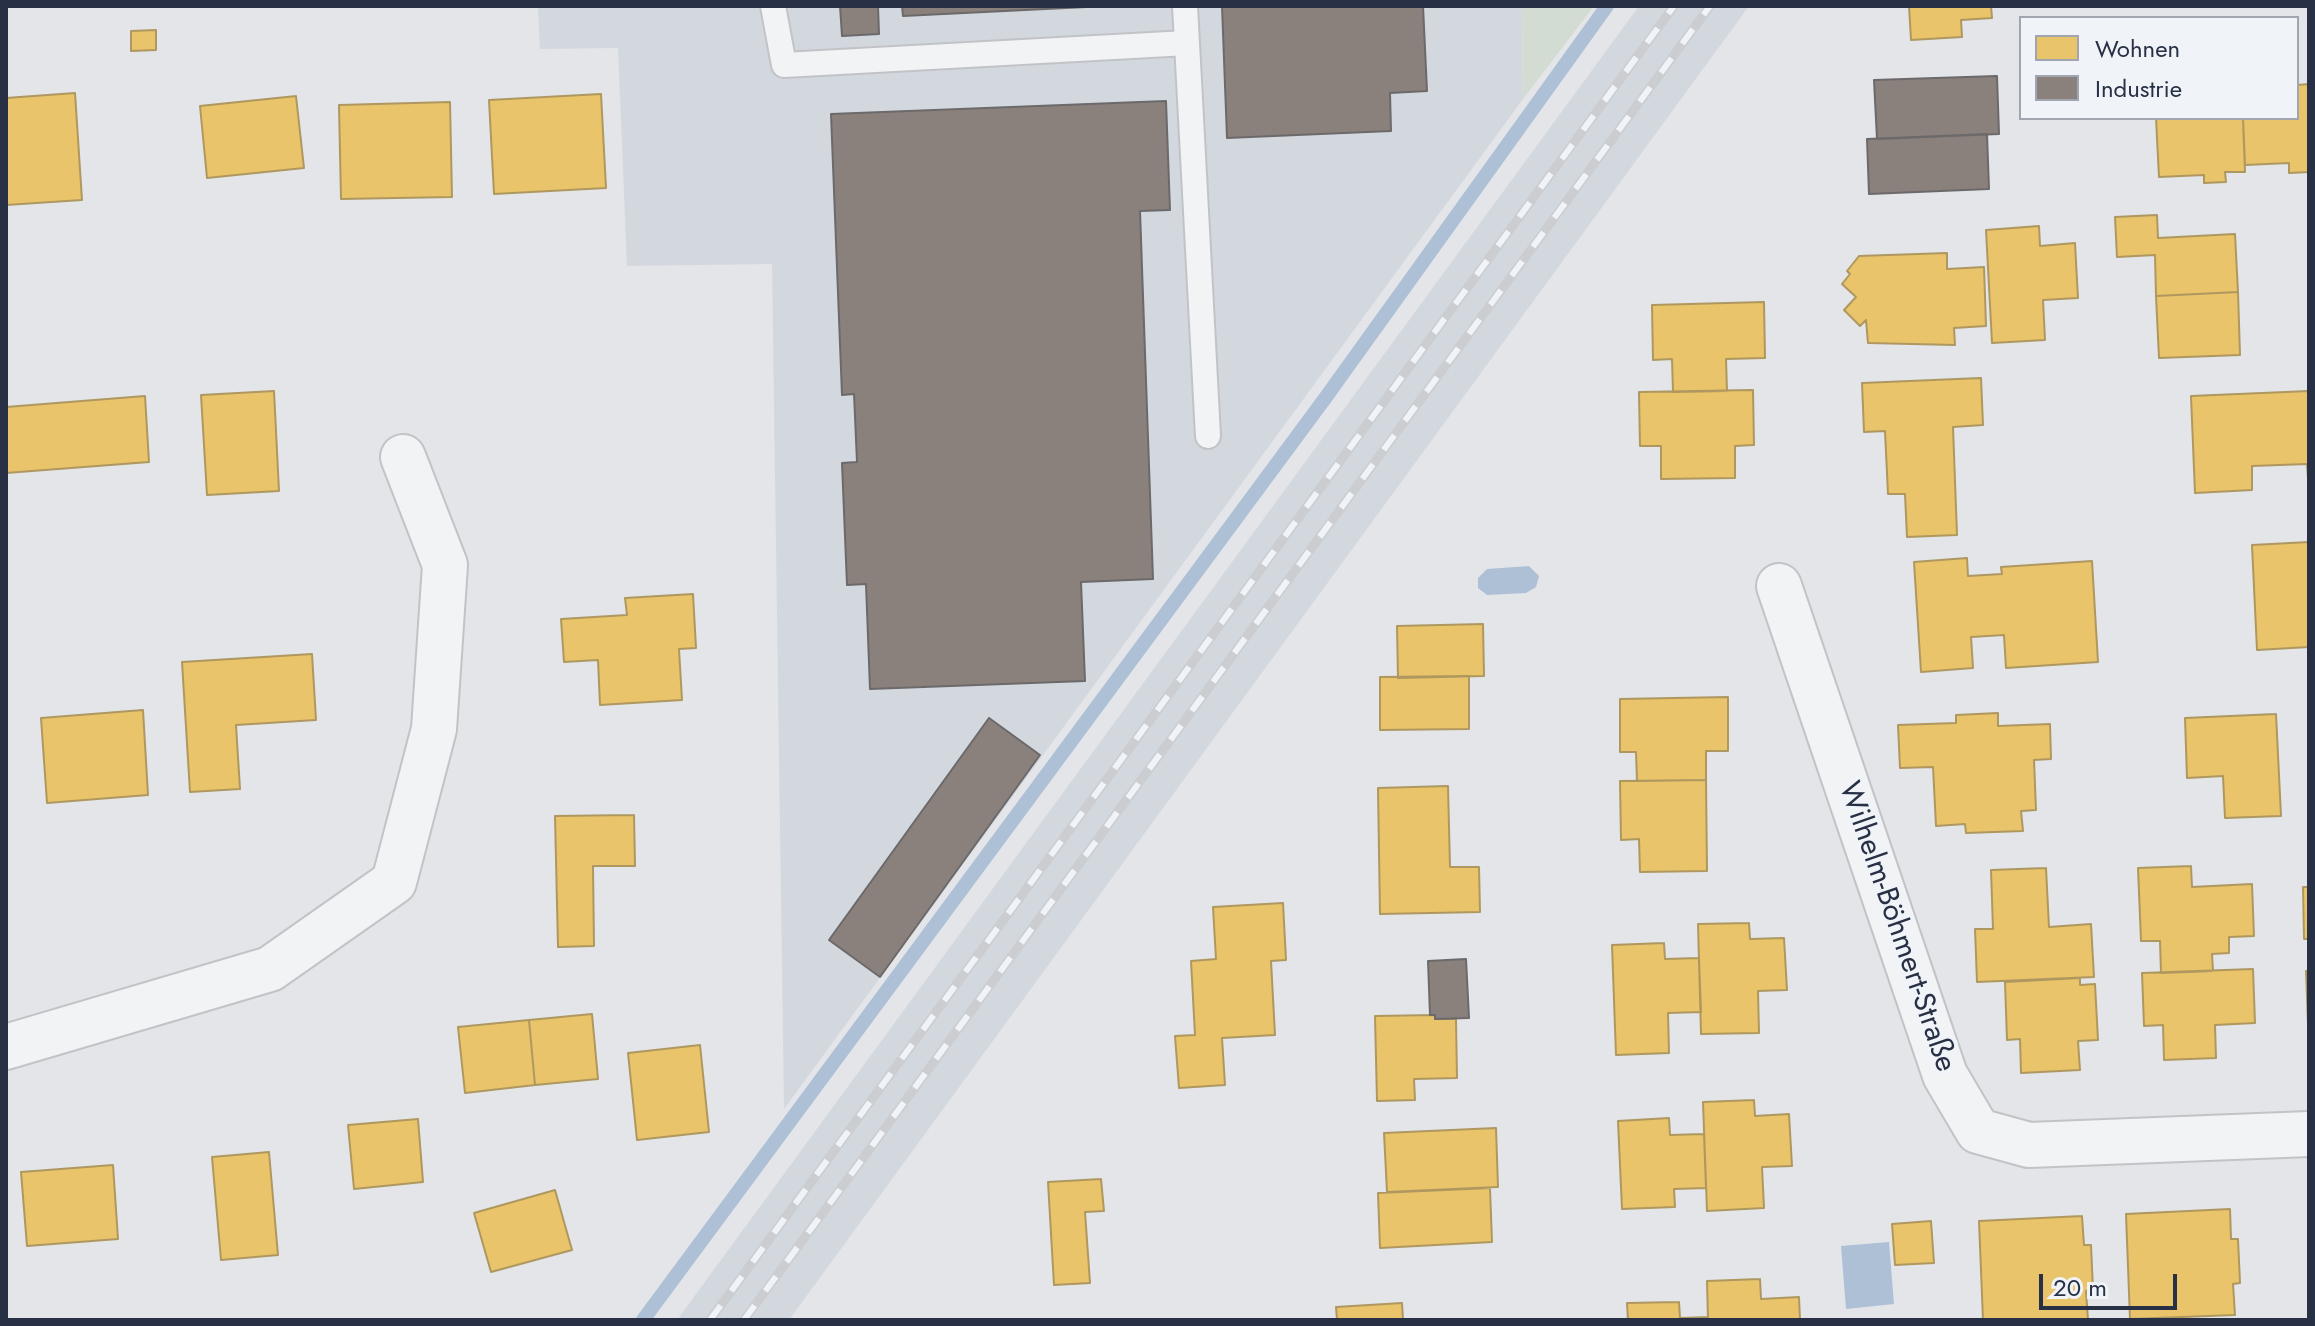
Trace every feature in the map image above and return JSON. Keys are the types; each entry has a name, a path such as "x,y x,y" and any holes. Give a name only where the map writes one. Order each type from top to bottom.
{"street":[{"path":"6,1047 270,969 394,882 434,729 445,565 403,457"},
{"name":"Wilhelm-Böhmert-Straße","path":"1779,586 1945,1075 1978,1131 2029,1145 2309,1134"}],"lane":[{"path":"773,6 784,65 1187,43"},
{"path":"1185,6 1208,436"}],"shaded area":[{"path":"538,6 1522,6 1523,99 784,1109 772,264 627,266 618,48 540,49"},
{"path":"1522,6 1594,6 1523,99"},
{"path":"1639,6 1749,6 789,1320 677,1320"}],"water":[{"path":"1529,566 1539,576 1536,587 1526,593 1487,595 1478,588 1478,578 1487,569"},
{"path":"1889,1242 1894,1304 1846,1309 1841,1246"}],"building: Wohnen":[{"path":"1909,6 1991,6 1992,18 1961,20 1962,37 1911,40"},
{"path":"156,30 156,50 131,51 131,31"},
{"path":"2309,84 2309,172 2289,173 2289,163 2245,165 2243,120 2299,120 2299,85"},
{"path":"75,93 82,200 6,205 6,98"},
{"path":"601,94 606,188 494,194 489,100"},
{"path":"296,96 304,168 207,178 200,106"},
{"path":"450,102 452,197 341,199 339,105"},
{"path":"2156,120 2243,120 2245,172 2225,172 2226,182 2204,183 2204,175 2159,177"},
{"path":"2157,215 2158,238 2235,234 2238,292 2156,296 2155,255 2117,257 2115,217"},
{"path":"2039,226 2040,246 2075,243 2078,298 2043,300 2045,340 1992,343 1986,230"},
{"path":"1947,253 1947,269 1984,267 1986,326 1954,328 1955,345 1868,343 1866,320 1860,326 1844,310 1856,297 1842,284 1850,274 1847,271 1859,256"},
{"path":"2238,292 2240,355 2159,358 2156,296"},
{"path":"1764,302 1765,358 1726,359 1727,391 1673,392 1672,359 1653,360 1652,305"},
{"path":"1981,378 1983,425 1953,427 1957,535 1907,537 1905,494 1888,494 1885,431 1864,432 1862,383"},
{"path":"1753,390 1754,445 1735,446 1735,478 1661,479 1661,446 1640,446 1639,392"},
{"path":"274,391 279,491 207,495 201,395"},
{"path":"2309,391 2309,493 2307,464 2252,466 2252,490 2195,493 2191,396"},
{"path":"145,396 149,462 6,473 6,407"},
{"path":"2309,542 2309,647 2257,650 2252,545"},
{"path":"1967,558 1968,576 2002,574 2001,567 2092,561 2098,662 2006,668 2004,635 1971,637 1973,668 1921,672 1914,562"},
{"path":"693,594 696,648 679,649 682,700 600,705 598,660 564,662 561,619 627,615 625,598"},
{"path":"1483,624 1484,676 1398,678 1397,626"},
{"path":"312,654 316,720 236,725 240,789 190,792 182,662"},
{"path":"1469,676 1469,729 1380,730 1380,677"},
{"path":"1728,697 1728,751 1706,751 1706,780 1637,781 1636,752 1620,752 1620,699"},
{"path":"143,710 148,795 47,803 41,718"},
{"path":"1998,713 1998,726 2050,724 2051,759 2034,760 2036,810 2021,811 2023,831 1966,833 1965,824 1936,826 1933,767 1900,768 1898,725 1956,723 1956,715"},
{"path":"2276,714 2281,816 2225,818 2223,776 2187,778 2185,718"},
{"path":"1706,780 1707,871 1640,872 1639,839 1621,840 1620,781"},
{"path":"1448,786 1450,867 1479,867 1480,912 1380,914 1378,788"},
{"path":"634,815 635,866 593,866 594,946 558,947 555,816"},
{"path":"2191,866 2192,887 2252,884 2254,936 2229,937 2229,953 2212,954 2213,971 2161,973 2160,941 2141,941 2138,868"},
{"path":"2046,868 2049,927 2091,924 2094,977 1977,982 1975,929 1993,929 1991,870"},
{"path":"2303,887 2309,887 2309,939 2304,939"},
{"path":"1283,903 1286,960 1271,961 1275,1035 1222,1038 1225,1085 1179,1088 1175,1036 1195,1035 1191,961 1216,959 1213,907"},
{"path":"1749,923 1750,939 1784,938 1787,990 1758,991 1759,1033 1701,1034 1698,924"},
{"path":"1664,943 1665,959 1699,958 1701,1012 1668,1013 1669,1053 1616,1055 1612,945"},
{"path":"2253,969 2255,1023 2215,1025 2216,1058 2164,1060 2163,1025 2144,1026 2142,973"},
{"path":"2306,971 2309,971 2309,1024 2308,1024"},
{"path":"2080,978 2080,985 2095,984 2098,1040 2078,1041 2080,1070 2021,1073 2020,1039 2007,1040 2005,982"},
{"path":"592,1014 598,1079 535,1085 529,1020"},
{"path":"1435,1015 1435,1019 1456,1019 1457,1078 1414,1079 1415,1100 1377,1101 1375,1016"},
{"path":"529,1020 535,1085 465,1093 458,1027"},
{"path":"700,1045 709,1132 637,1140 628,1053"},
{"path":"1754,1100 1755,1116 1789,1114 1792,1166 1762,1167 1764,1208 1707,1211 1703,1102"},
{"path":"1669,1118 1670,1135 1704,1134 1706,1188 1674,1189 1675,1207 1622,1209 1618,1121"},
{"path":"418,1119 423,1182 354,1189 348,1125"},
{"path":"1496,1128 1498,1187 1387,1192 1384,1133"},
{"path":"269,1152 278,1255 221,1260 212,1157"},
{"path":"113,1165 118,1239 27,1246 21,1172"},
{"path":"1101,1179 1104,1211 1085,1212 1090,1283 1054,1285 1048,1182"},
{"path":"1490,1188 1492,1242 1380,1248 1378,1193"},
{"path":"555,1190 572,1250 491,1272 474,1213"},
{"path":"2230,1209 2231,1239 2238,1239 2240,1283 2233,1284 2235,1315 2130,1319 2126,1214"},
{"path":"2082,1216 2084,1245 2091,1245 2093,1290 2086,1291 2088,1320 1983,1320 1979,1221"},
{"path":"1931,1221 1934,1263 1895,1265 1892,1224"},
{"path":"1760,1279 1761,1299 1799,1297 1800,1320 1708,1320 1707,1281"},
{"path":"1679,1302 1680,1318 1708,1317 1708,1320 1628,1320 1627,1303"},
{"path":"1402,1303 1403,1320 1337,1320 1336,1307"}],"building: Industrie":[{"path":"840,6 878,6 879,34 842,36"},
{"path":"902,6 1107,6 903,16"},
{"path":"1222,6 1423,6 1427,91 1390,93 1391,131 1227,138"},
{"path":"1997,76 1999,134 1877,139 1874,80"},
{"path":"1166,101 1170,210 1140,211 1153,579 1081,582 1085,681 870,689 866,584 847,585 842,463 857,462 854,394 842,395 831,114"},
{"path":"1987,134 1989,189 1869,194 1867,139"},
{"path":"989,718 1040,755 880,977 829,940"},
{"path":"1466,959 1469,1018 1435,1019 1435,1015 1430,1015 1428,961"}],"waterway":[{"path":"643,1320 1326,397 1607,6"}],"railway":[{"path":"710,1320 1674,6"},
{"path":"744,1320 1710,6"}]}
